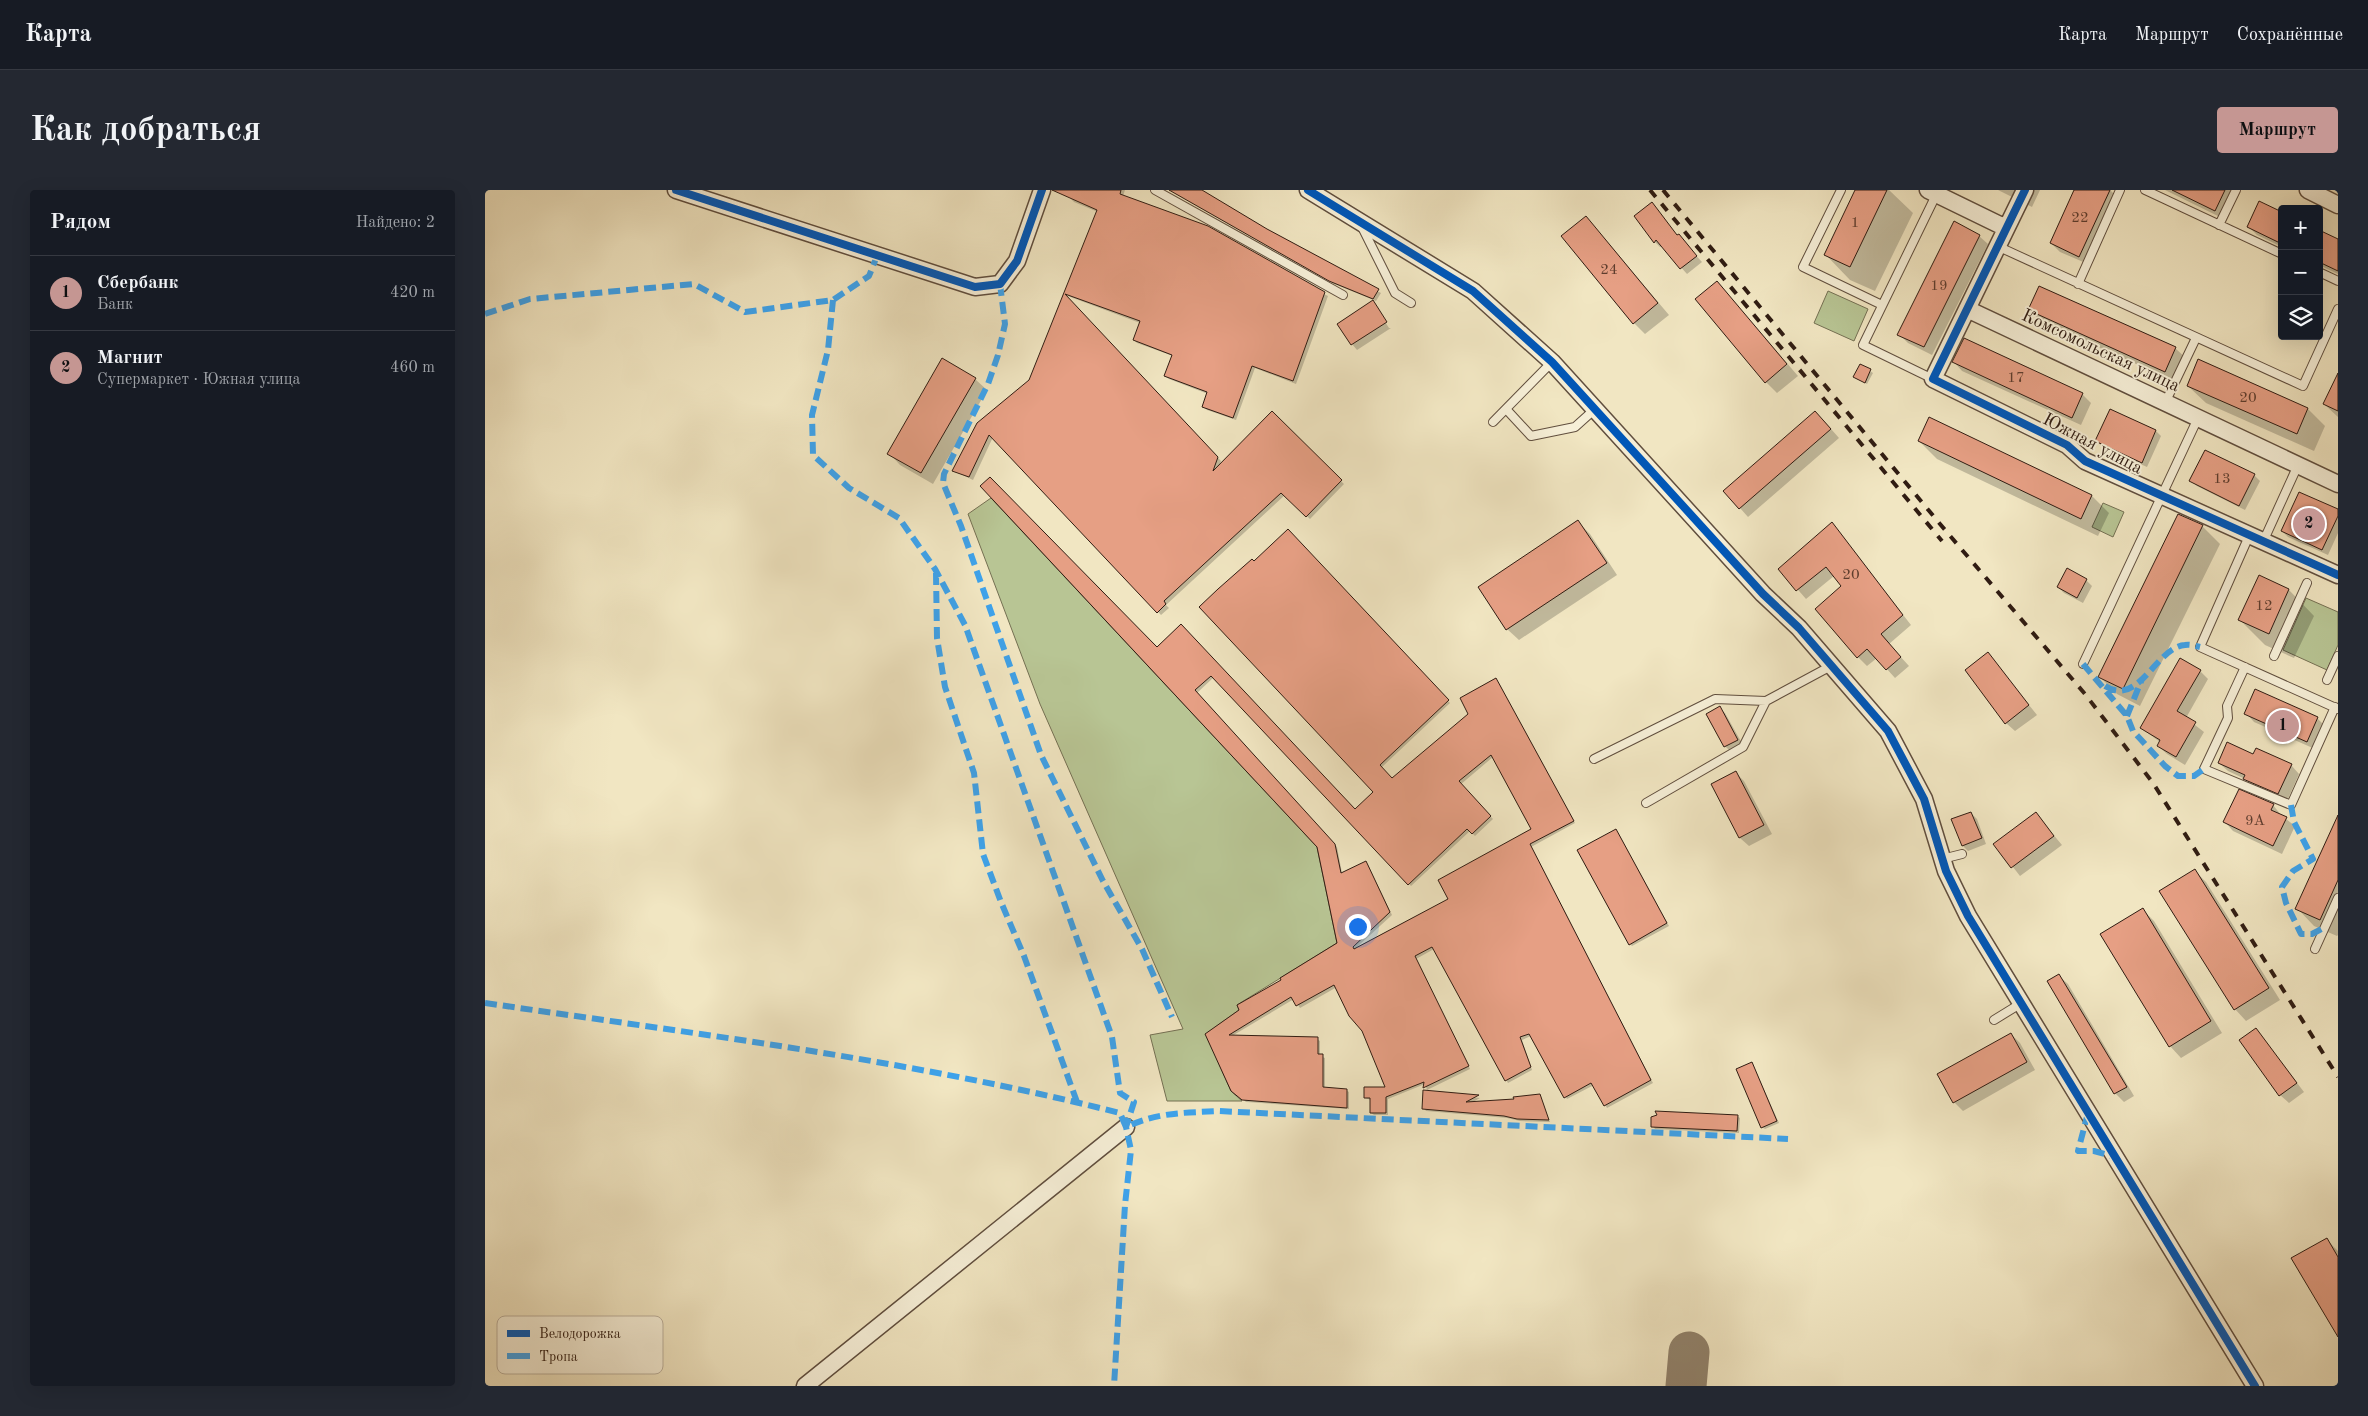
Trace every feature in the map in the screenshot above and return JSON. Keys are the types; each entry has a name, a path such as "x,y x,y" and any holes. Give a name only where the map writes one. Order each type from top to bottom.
{"street":[{"path":"676,190 975,287 1000,284 1017,261 1042,190"},
{"path":"1308,190 1473,291 1552,362 1759,598 1799,628 1888,731 1923,799 1942,859 1967,916 2255,1386"},
{"path":"1933,379 2025,190"},
{"path":"2308,190 2338,205"},
{"path":"1934,191 2006,228"},
{"name":"Комсомольская улица","path":"1967,309 2338,484"},
{"name":"Южная улица","path":"1933,379 2067,445 2085,461 2338,575"},
{"path":"805,1386 1126,1127"}],"lane":[{"path":"1155,190 1343,295"},
{"path":"1841,190 1803,268 1882,305"},
{"path":"2078,284 2120,190"},
{"path":"2145,190 2278,252"},
{"path":"2219,225 2236,190"},
{"path":"1933,379 1863,345 1934,191"},
{"path":"1359,220 1395,293 1411,303"},
{"path":"1997,246 2303,386 2338,309"},
{"path":"2323,274 2338,281"},
{"path":"2165,403 2196,338"},
{"path":"1493,422 1552,362"},
{"path":"1506,409 1531,436 1575,427 1595,409"},
{"path":"2083,664 2198,418"},
{"path":"2245,667 2227,706 2228,718 2204,769 2291,805 2336,708 2245,667 2200,647 2256,539 2298,465"},
{"path":"2274,656 2307,583"},
{"path":"2327,680 2338,656"},
{"path":"1594,758 1715,699 1766,702 1831,666"},
{"path":"1646,802 1743,748 1766,702"},
{"path":"1942,859 1962,854"},
{"path":"2315,949 2335,910 2338,898"},
{"path":"1994,1020 2020,1004"}],"green space":[{"path":"1828,291 1868,309 1854,341 1814,323"},
{"path":"991,498 1317,847 1337,943 1237,1005 1239,1010 1206,1034 1231,1091 1242,1101 1167,1101 1150,1035 1183,1029 1040,704 968,514"},
{"path":"2103,503 2124,512 2113,537 2092,527"},
{"path":"2306,598 2338,612 2338,645 2327,670 2283,650"}],"building":[{"path":"1052,190 1121,190 1120,194 1208,226 1325,292 1293,381 1252,366 1233,418 1202,407 1207,392 1164,376 1172,355 1133,340 1140,321 1065,294 1218,457 1213,471 1272,411 1342,480 1306,517 1281,493 1164,601 1166,604 1157,613 989,435 969,477 952,471 977,423 1029,380 1097,210"},
{"path":"1169,190 1202,190 1267,229 1379,289 1373,299 1329,281"},
{"path":"1855,190 1887,190 1850,267 1824,255"},
{"path":"2074,190 2110,190 2079,257 2050,243"},
{"path":"2172,190 2225,190 2215,211"},
{"path":"2259,201 2278,210 2278,242 2247,227"},
{"path":"1652,202 1677,235 1679,234 1697,256 1680,269 1656,240 1654,243 1634,216"},
{"path":"1586,216 1658,303 1633,324 1561,236"},
{"path":"1954,221 1980,235 1924,347 1897,335"},
{"path":"2323,232 2338,239 2338,271 2323,264"},
{"path":"1717,281 1787,364 1765,383 1695,299"},
{"path":"2039,286 2176,347 2165,372 2028,310"},
{"path":"1373,300 1387,322 1351,345 1337,324"},
{"path":"1964,338 2083,393 2072,418 1952,362"},
{"path":"942,358 976,378 921,473 887,454"},
{"path":"2198,359 2308,408 2297,434 2187,386"},
{"path":"1860,364 1871,369 1865,383 1853,377"},
{"path":"2338,373 2338,411 2323,404"},
{"path":"2110,409 2156,430 2142,463 2095,441"},
{"path":"1815,411 1831,429 1739,509 1723,491"},
{"path":"1929,417 2092,495 2081,519 1918,441"},
{"path":"2205,450 2255,474 2239,506 2189,481"},
{"path":"990,477 1157,647 1181,624 1355,809 1373,792 1199,607 1218,589 1252,559 1254,561 1288,529 1449,700 1380,765 1392,778 1468,714 1460,698 1496,678 1574,821 1530,844 1651,1080 1604,1106 1591,1083 1564,1098 1529,1034 1520,1037 1531,1067 1505,1081 1432,947 1415,956 1469,1066 1423,1088 1424,1082 1386,1097 1386,1113 1370,1113 1370,1098 1364,1098 1364,1087 1385,1087 1362,1031 1349,1016 1334,985 1296,1006 1291,997 1229,1035 1318,1037 1318,1054 1323,1054 1323,1087 1347,1089 1347,1108 1242,1100 1231,1091 1205,1034 1239,1010 1237,1005 1281,980 1280,978 1337,943 1317,847 980,486","holes":["1211,676 1408,885 1467,829 1472,834 1491,816 1459,781 1491,755 1531,829 1438,880 1448,899 1354,949 1353,947 1390,912 1366,861 1341,873 1335,844 1195,690"]},
{"path":"2299,492 2338,509 2338,516 2322,550 2281,531"},
{"path":"2178,514 2203,525 2123,689 2098,677"},
{"path":"1578,520 1607,563 1506,630 1478,587"},
{"path":"1832,522 1903,615 1881,634 1901,657 1886,670 1867,649 1857,658 1815,609 1841,586 1826,567 1796,591 1778,569"},
{"path":"2067,568 2087,579 2077,598 2057,587"},
{"path":"2259,575 2289,589 2269,634 2238,620"},
{"path":"1988,652 2029,705 2005,724 1965,670"},
{"path":"2180,658 2201,670 2177,711 2196,722 2176,757 2157,746 2160,740 2140,728"},
{"path":"2255,689 2318,717 2307,742 2244,714"},
{"path":"1720,706 1738,740 1724,747 1706,714"},
{"path":"2227,742 2253,754 2256,748 2292,764 2278,794 2243,779 2245,775 2218,763"},
{"path":"1736,771 1764,825 1739,838 1711,784"},
{"path":"2239,789 2274,804 2271,810 2287,817 2273,846 2223,822"},
{"path":"1971,812 1982,838 1962,846 1951,819"},
{"path":"2036,812 2054,836 2011,868 1993,844"},
{"path":"2338,815 2338,880 2320,920 2295,909"},
{"path":"1616,829 1667,923 1629,945 1577,850"},
{"path":"2195,869 2269,988 2234,1010 2159,891"},
{"path":"2143,908 2211,1021 2169,1047 2100,934"},
{"path":"2059,974 2127,1087 2114,1094 2047,981"},
{"path":"2256,1028 2297,1083 2279,1096 2239,1040"},
{"path":"2011,1033 2027,1062 1953,1103 1937,1074"},
{"path":"1752,1062 1777,1121 1761,1128 1736,1069"},
{"path":"1423,1090 1479,1095 1466,1102 1514,1099 1513,1097 1540,1094 1549,1120 1517,1119 1504,1116 1422,1109"},
{"path":"1655,1111 1738,1115 1737,1131 1651,1127 1651,1117 1657,1115"},
{"path":"2327,1238 2338,1257 2338,1337 2291,1258"}],"taxiway":[{"path":"1686,1386 1689,1352"}],"railway":[{"path":"1650,190 1942,541"},
{"path":"1663,190 1940,524 2085,694 2153,783 2338,1077"}],"marked path":[{"path":"485,314 530,299 694,284 745,312 833,300 869,276 877,256"},
{"path":"1000,284 1005,324 998,355 988,384 944,474 943,483 961,526 1041,755 1103,881 1142,949 1172,1017"},
{"path":"833,300 828,350 812,415 813,455 849,488 899,518 935,569 965,625 1112,1037 1120,1093 1134,1102 1126,1127 1131,1150 1125,1205 1114,1386"},
{"path":"936,573 937,638 945,687 974,773 983,854 1024,956 1077,1102"},
{"path":"2105,686 2117,691 2128,689 2138,683 2165,655 2175,648 2187,645 2200,647"},
{"path":"2083,664 2127,716 2133,731 2165,766 2178,776 2194,776 2204,769"},
{"path":"2127,716 2142,679"},
{"path":"2291,805 2294,822 2313,859 2293,871 2282,887 2286,903 2301,934 2312,934 2325,927"},
{"path":"485,1003 724,1037 962,1078 1120,1113 1126,1127 1160,1116 1219,1111 1788,1139"},
{"path":"2088,1113 2078,1151 2094,1151 2115,1157"}],"cycle path":[{"path":"676,190 975,287 1000,284 1017,261 1042,190"},
{"path":"1308,190 1473,291 1552,362 1763,594 1799,628 1888,731 1924,799 1946,871 1968,916 2255,1386"},
{"path":"2025,190 1933,379 2067,445 2085,461 2338,575"}],"place":[{"name":"Магнит","path":"2309,524"},
{"name":"Сбербанк","path":"2283,726"}]}
